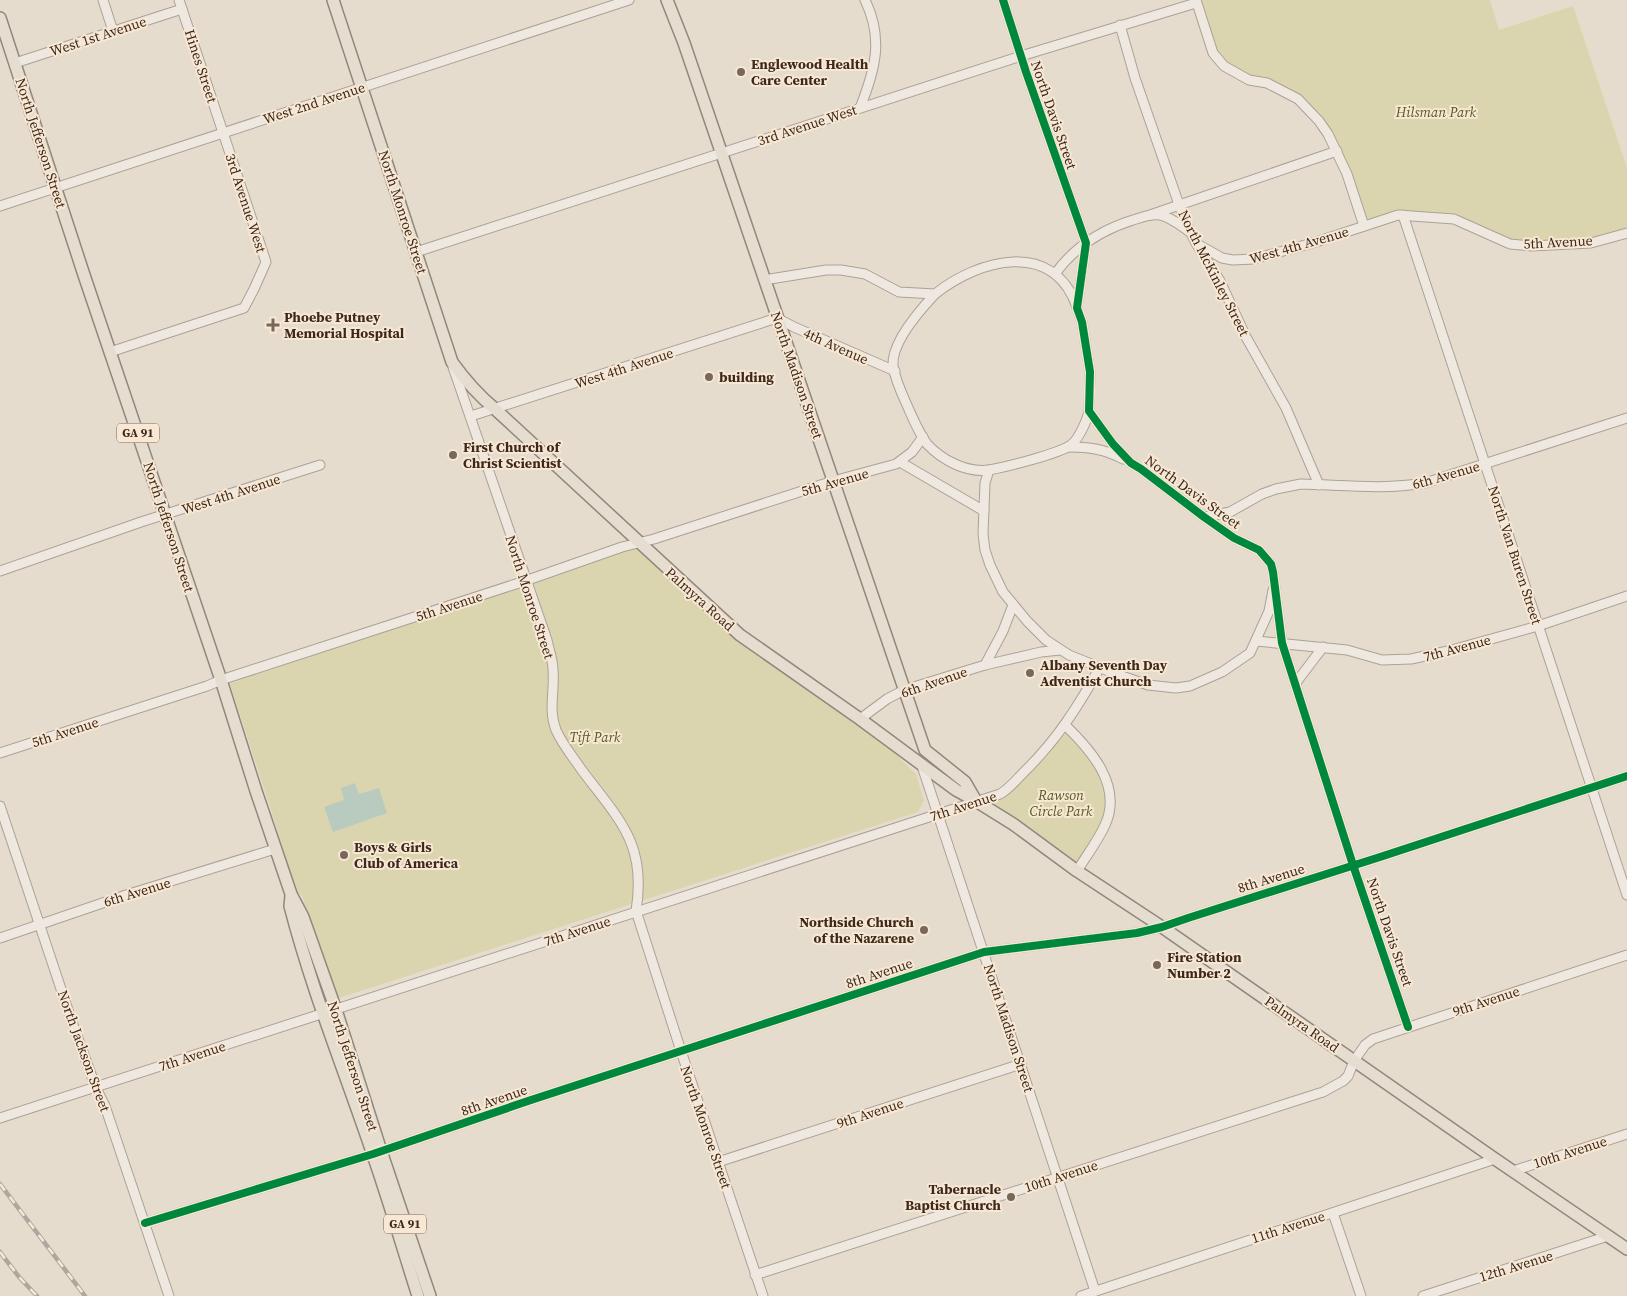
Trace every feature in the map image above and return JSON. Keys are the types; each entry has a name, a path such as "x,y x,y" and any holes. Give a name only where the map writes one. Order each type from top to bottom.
{"main road":[{"name":"North Monroe Street","path":"332,0 452,362"},
{"name":"North Madison Street","path":"667,0 684,43 925,750"},
{"name":"North Jefferson Street","path":"0,18 291,894 304,917 336,1010 418,1296"},
{"name":"Palmyra Road","path":"452,362 468,385 740,636 860,719 956,790 1013,824 1077,871 1162,927 1627,1249"},
{"name":"Palmyra Road","path":"925,750 965,782 976,801"},
{"name":"North Jefferson Street","path":"291,894 290,906 294,921 324,1013 430,1296"}],"street":[{"path":"103,0 113,31"},
{"name":"West 2nd Avenue","path":"0,206 629,0"},
{"path":"860,108 868,89 876,50 875,25 865,0"},
{"name":"North Davis Street","path":"1003,0 1086,243 1077,308 1082,322 1090,372 1089,412 1112,444 1131,463 1142,469 1234,538 1259,550 1271,564 1282,643 1408,1026"},
{"path":"1196,2 1214,53 1220,63 1234,73 1249,80 1267,83 1298,99 1319,121 1337,151 1347,174 1364,226"},
{"name":"3rd Avenue West","path":"416,252 1021,56 1196,2"},
{"name":"West 1st Avenue","path":"15,63 113,31 181,4"},
{"name":"Hines Street","path":"181,4 223,133"},
{"name":"North McKinley Street","path":"1120,26 1179,204 1191,233 1220,281 1246,337 1286,408 1319,485"},
{"name":"3rd Avenue West","path":"110,352 244,308 251,295 266,262 223,133"},
{"path":"1054,274 1064,260 1111,227 1337,151"},
{"path":"1150,215 1166,217 1191,233"},
{"name":"West 4th Avenue","path":"1196,243 1222,258 1254,260 1403,215"},
{"name":"5th Avenue","path":"1403,215 1454,219 1510,244 1531,246 1591,243 1627,233"},
{"name":"North Van Buren Street","path":"1403,215 1627,895"},
{"path":"1077,308 1068,288 1054,274 1039,265 1029,262 1004,262 987,266 956,279 935,294 920,310 903,336 895,352 893,366 900,390 913,420 927,444 965,469 989,470 1068,447 1073,444 1089,412"},
{"path":"764,280 826,270 841,270 865,274 899,292 935,294"},
{"name":"West 4th Avenue","path":"471,416 777,318"},
{"name":"4th Avenue","path":"777,318 895,371"},
{"name":"North Monroe Street","path":"452,362 525,581 547,640 554,671 551,698 556,731 576,762 621,823 630,838 637,859 640,890 636,912 763,1296"},
{"name":"6th Avenue","path":"1204,517 1230,512 1276,489 1301,484 1362,488 1425,483 1627,418"},
{"name":"5th Avenue","path":"0,753 525,581 604,553 833,481 881,469 900,462 912,452 923,437"},
{"path":"1068,447 1097,448 1131,463"},
{"path":"900,462 984,511"},
{"name":"West 4th Avenue","path":"0,571 320,465"},
{"path":"989,470 985,484 983,534 985,550 996,579 1013,605 1046,640 1061,650 1100,667 1148,685 1176,688 1190,686 1222,672 1250,653 1269,611 1274,579"},
{"name":"7th Avenue","path":"1256,641 1347,650 1382,660 1412,659 1538,626 1627,596"},
{"name":"6th Avenue","path":"985,665 1003,631 1013,605"},
{"path":"1295,684 1323,647"},
{"name":"6th Avenue","path":"860,719 887,699 904,690 985,665 1040,652 1061,650"},
{"name":"7th Avenue","path":"0,1118 1003,792 1034,762 1065,725 1100,667"},
{"path":"1065,725 1082,741 1097,760 1109,786 1110,811 1105,825 1077,871"},
{"name":"North Madison Street","path":"922,766 1095,1291"},
{"name":"8th Avenue","path":"145,1223 377,1152 984,952 1137,933 1162,927 1627,776"},
{"name":"North Jackson Street","path":"0,806 39,924 96,1088 105,1106 169,1296"},
{"name":"6th Avenue","path":"0,938 126,895 276,848"},
{"name":"9th Avenue","path":"1354,1061 1373,1039 1627,955"},
{"name":"10th Avenue","path":"755,1275 1057,1176 1323,1092 1343,1081 1348,1076 1354,1061"},
{"name":"9th Avenue","path":"718,1162 1021,1064"},
{"name":"10th Avenue","path":"1513,1171 1627,1134"},
{"name":"11th Avenue","path":"1081,1296 1495,1159"},
{"path":"1333,1213 1361,1296"},
{"name":"12th Avenue","path":"1423,1296 1608,1236"}],"green space":[{"name":"Hilsman Park","path":"1197,0 1490,0 1499,30 1573,6 1627,168 1627,230 1590,241 1546,244 1510,242 1470,223 1398,213 1365,224 1349,173 1309,107 1242,75 1214,52"},
{"name":"Tift Park","path":"639,544 740,637 860,720 916,774 924,801 918,812 339,998 302,896 295,888 230,684 345,641"},
{"name":"Rawson Circle Park","path":"1065,726 1105,778 1108,810 1077,870 978,803 1000,795"}],"shaded area":[{"path":"355,783 359,794 379,788 387,813 333,832 324,807 344,800 341,788"}],"railway":[{"path":"0,1184 85,1296"},
{"path":"0,1252 19,1277 37,1296"}],"cycle path":[{"path":"1003,0 1026,72 1086,243 1077,308 1082,322 1090,372 1089,411 1113,444 1131,463 1234,538 1259,550 1271,564 1282,643 1353,865 1408,1027"},
{"path":"145,1223 373,1154 528,1101 984,952 1137,933 1162,927 1627,776"}],"place":[{"name":"Englewood Health Care Center","path":"741,72"},
{"name":"Phoebe Putney Memorial Hospital","path":"273,325"},
{"name":"building","path":"709,377"},
{"name":"First Church of Christ Scientist","path":"453,455"},
{"name":"Albany Seventh Day Adventist Church","path":"1030,673"},
{"name":"Boys & Girls Club of America","path":"344,855"},
{"name":"Northside Church of the Nazarene","path":"924,930"},
{"name":"Fire Station Number 2","path":"1157,965"},
{"name":"Tabernacle Baptist Church","path":"1011,1197"}]}
